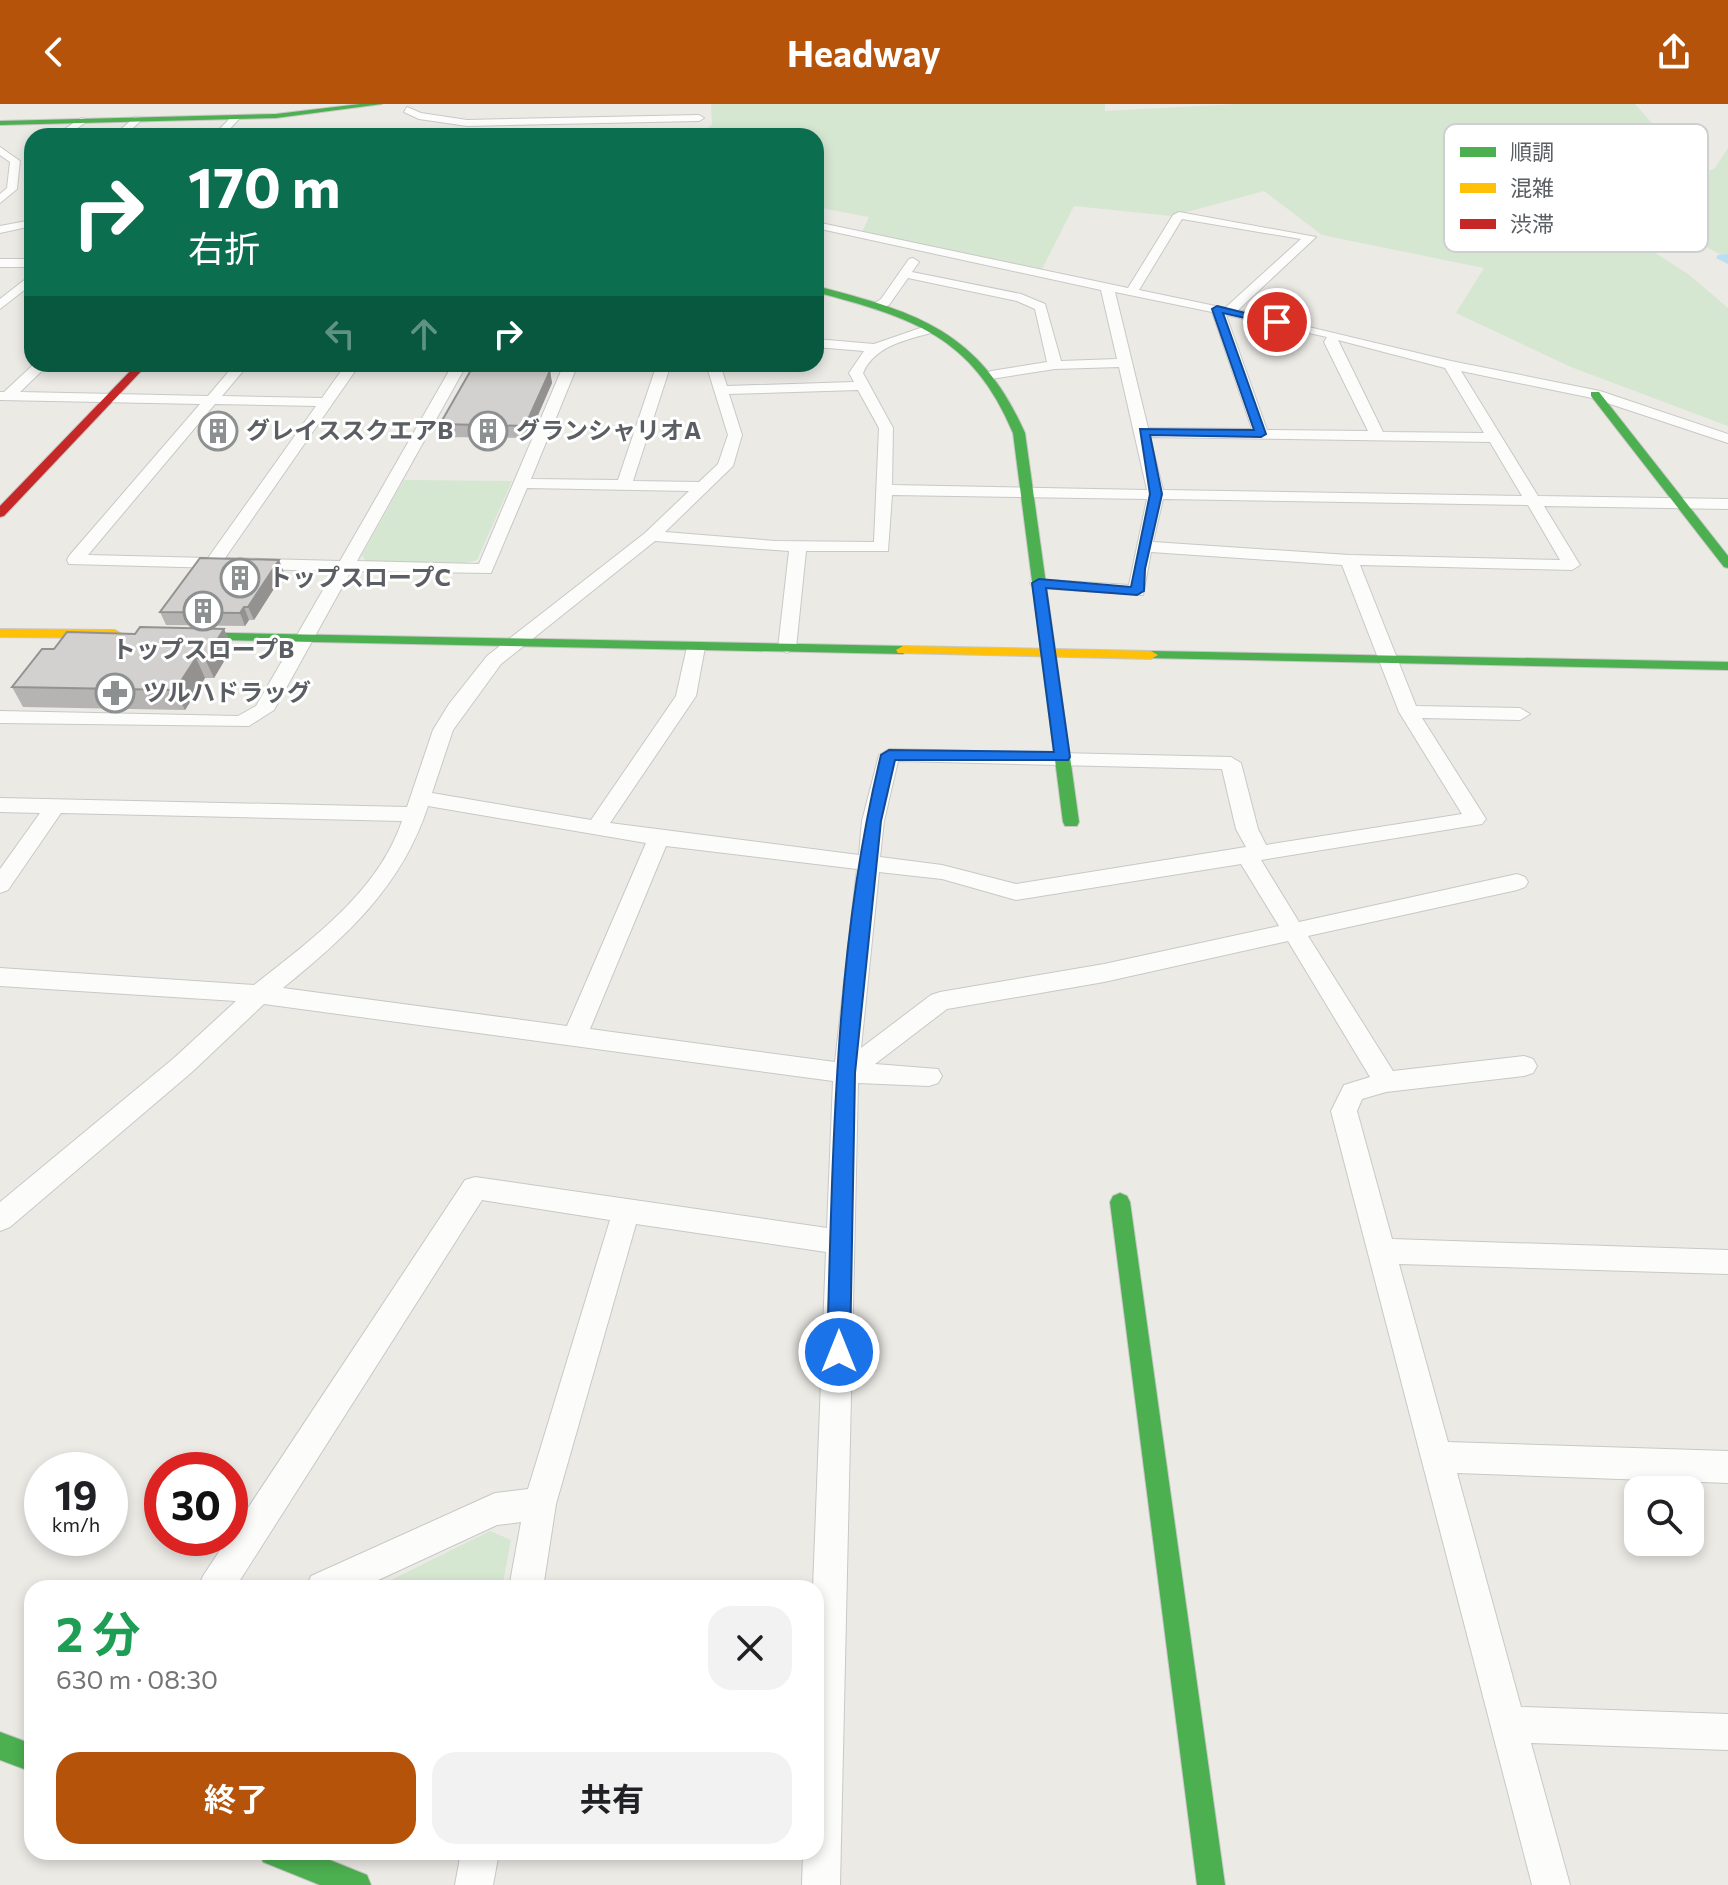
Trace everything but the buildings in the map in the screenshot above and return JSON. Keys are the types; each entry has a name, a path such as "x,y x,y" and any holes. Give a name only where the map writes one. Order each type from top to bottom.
{"street":[{"path":"0,123 309,114 378,104"},
{"path":"370,125 386,104"},
{"path":"407,110 419,116 490,124 699,118"},
{"path":"226,128 236,117"},
{"path":"127,128 138,119"},
{"path":"623,128 639,119"},
{"path":"72,128 84,120"},
{"path":"464,128 467,123"},
{"path":"490,124 501,128"},
{"path":"0,200 14,172 15,161 3,154"},
{"path":"0,172 14,172"},
{"path":"1132,292 1179,215 1310,237 1222,310"},
{"path":"0,230 24,224"},
{"path":"824,228 1222,310 1450,365 1595,394 1728,439"},
{"path":"876,306 885,302 920,249"},
{"path":"0,263 24,263"},
{"path":"905,274 1021,298 1041,307 1055,365"},
{"path":"0,305 24,285"},
{"path":"1039,583 1137,591 1156,494 1144,432 1107,287"},
{"path":"824,291 876,306 957,345 991,375 1008,399 1017,421 1071,822"},
{"path":"1222,310 1261,434"},
{"path":"824,344 874,348 929,329"},
{"path":"1334,336 1331,342 1378,436"},
{"path":"651,536 798,547 882,547 886,428 856,373 858,366 874,348"},
{"path":"991,375 1055,365 1127,363"},
{"path":"1146,547 1349,560 1572,565 1450,365"},
{"path":"4,396 32,372"},
{"path":"0,513 135,372"},
{"path":"235,372 75,560 485,569 568,372"},
{"path":"213,563 347,372"},
{"path":"0,717 242,722 264,710 455,372"},
{"path":"624,485 661,372"},
{"path":"3,1212 183,1065 259,994 332,936 371,893 391,866 418,806 443,730 456,708 494,660 651,536 725,466 735,435 715,372"},
{"path":"721,390 862,386"},
{"path":"1595,394 1728,564"},
{"path":"4,396 326,402"},
{"path":"1144,432 1492,438"},
{"path":"522,483 705,487"},
{"path":"884,490 1728,504"},
{"path":"787,648 798,547"},
{"path":"0,805 418,806 659,838 868,861 942,872 1016,892 1475,819 1409,712 1349,560"},
{"path":"0,633 135,635"},
{"path":"166,635 1728,666"},
{"path":"596,828 686,696 696,647"},
{"path":"1409,712 1520,714"},
{"path":"824,1796 846,1073 873,821 889,755 1231,763 1252,853 1292,930 1386,1082"},
{"path":"0,885 55,806"},
{"path":"576,1034 659,838"},
{"path":"846,1073 940,1001 1104,973 1517,882"},
{"path":"0,977 259,994 576,1034 846,1073 929,1076"},
{"path":"1524,1066 1386,1082 1353,1092 1344,1111 1551,1885"},
{"path":"220,1580 475,1188 839,1242"},
{"path":"1120,1202 1211,1885"},
{"path":"527,1580 540,1504 626,1211"},
{"path":"1382,1251 1728,1262"},
{"path":"1436,1457 1728,1467"},
{"path":"340,1580 495,1509 540,1504"},
{"path":"1507,1724 1728,1732"},
{"path":"0,1746 24,1755"},
{"path":"293,1860 357,1885"},
{"path":"474,1885 479,1860"},
{"path":"821,1885 822,1860"}],"green space":[{"path":"711,104 1105,104 1105,111 1238,104 1635,104 1653,124 1444,124 1444,252 1654,252 1688,274 1728,308 1728,426 1571,367 1456,313 1484,268 1322,235 1264,191 1172,216 1074,206 1042,269 862,232 869,217 824,209 824,128 707,128 712,125"},
{"path":"1728,148 1728,257 1708,247 1708,171 1715,168"},
{"path":"404,480 512,481 477,560 465,563 366,561 362,555"},
{"path":"490,1531 511,1540 504,1580 391,1580"}],"waterway":[{"path":"1724,258 1728,259"}],"traffic: fast":[{"path":"0,123 276,116 378,104"},
{"path":"824,291 881,308 939,334 964,351 986,373 1005,400 1019,433 1071,822"},
{"path":"1595,394 1728,564"},
{"path":"178,636 903,650"},
{"path":"1151,655 1728,666"},
{"path":"1120,1202 1211,1885"},
{"path":"0,1746 24,1755"},
{"path":"293,1860 357,1885"}],"traffic: slow":[{"path":"0,633 115,634"},
{"path":"903,650 1151,655"}],"traffic: jam":[{"path":"0,513 135,372"}],"place":[{"name":"グレイススクエアB","path":"218,431"},
{"name":"グランシャリオA","path":"488,431"},
{"name":"トップスロープC","path":"240,578"},
{"name":"トップスロープB","path":"203,611"},
{"name":"ツルハドラッグ","path":"115,693"}],"route":[{"path":"839,1352 839,1242 846,1073 873,821 889,755 1062,757 1039,583 1137,591 1156,494 1144,432 1261,434 1217,309 1277,322"}]}
